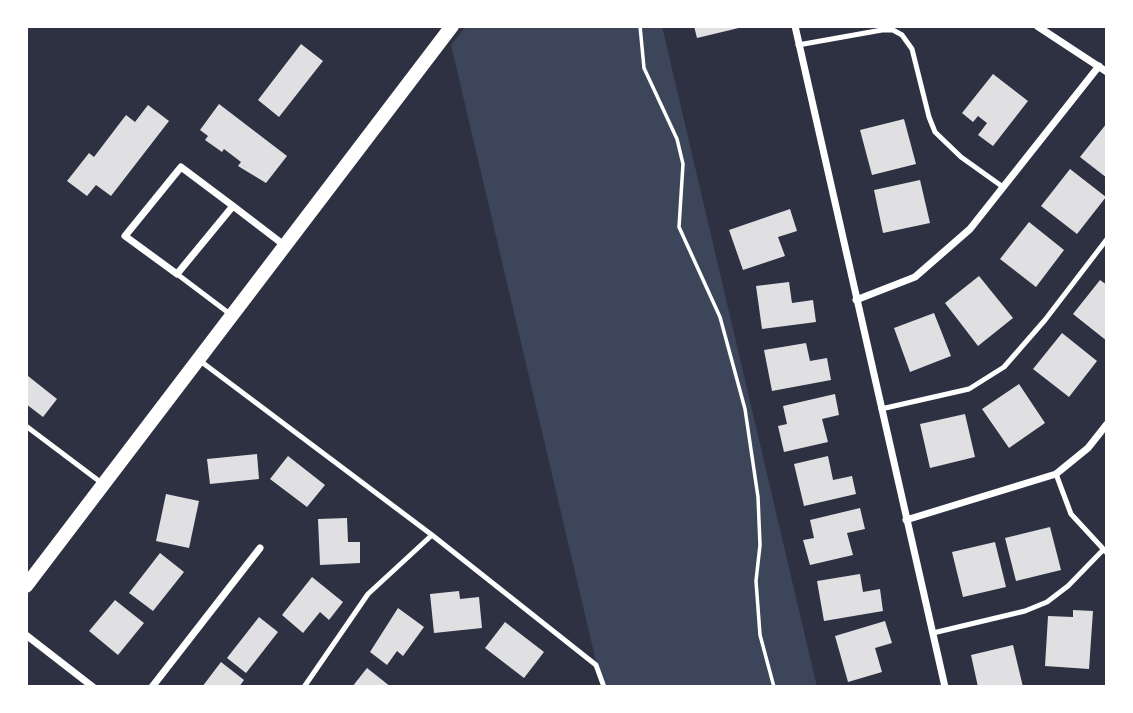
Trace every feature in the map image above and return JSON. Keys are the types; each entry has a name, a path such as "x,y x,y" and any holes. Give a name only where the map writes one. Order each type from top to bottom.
{"main road":[{"path":"26,586 199,360 444,29"}],"street":[{"path":"794,26 946,687"},
{"path":"1037,26 1107,72"},
{"path":"856,300 915,277 970,229 1099,66"},
{"path":"233,206 177,274 125,236 181,167 233,206 284,245"},
{"path":"906,520 1056,474 1088,447 1107,424"},
{"path":"152,687 260,548"},
{"path":"26,635 93,687"}],"lane":[{"path":"798,45 882,30 893,30 902,35 912,48 935,132 961,157 1003,187"},
{"path":"881,409 969,389 1004,366 1045,320 1107,239"},
{"path":"177,274 232,315"},
{"path":"199,360 432,535 596,665 604,687"},
{"path":"26,426 103,484"},
{"path":"933,633 1026,611 1047,602 1069,586 1105,551 1071,514 1056,474"},
{"path":"304,687 368,594 432,535"}],"path":[{"path":"640,26 644,68 677,139 683,164 679,227 720,317 745,408 758,497 760,545 756,581 760,635 774,687"}],"shaded area":[{"path":"466,26 662,26 817,687 602,687 451,45"}],"building":[{"path":"694,26 743,26 743,27 697,38"},
{"path":"301,44 323,61 279,117 258,100"},
{"path":"993,74 1028,101 993,146 978,135 987,123 978,116 973,122 962,113"},
{"path":"219,104 287,156 266,183 238,166 241,162 224,149 222,152 205,140 208,136 200,130"},
{"path":"148,105 169,121 111,196 96,185 87,196 67,181 89,153 94,157 126,115 135,122"},
{"path":"904,119 916,164 872,175 860,130"},
{"path":"1107,123 1107,178 1080,157"},
{"path":"1070,169 1106,197 1077,234 1041,206"},
{"path":"920,180 930,223 883,233 874,190"},
{"path":"790,209 797,231 778,237 785,256 743,270 729,230"},
{"path":"1029,222 1064,250 1036,287 1000,259"},
{"path":"979,276 1013,318 978,346 945,303"},
{"path":"1100,280 1107,285 1107,341 1073,314"},
{"path":"789,282 792,303 813,300 816,322 762,329 756,286"},
{"path":"934,313 951,356 910,372 894,328"},
{"path":"1062,333 1097,361 1069,397 1033,369"},
{"path":"806,343 810,361 827,358 831,380 772,391 764,350"},
{"path":"28,376 57,399 43,417 26,404"},
{"path":"1019,384 1045,423 1009,448 982,409"},
{"path":"835,394 839,415 822,419 828,442 784,452 778,426 787,424 783,406"},
{"path":"965,414 975,457 930,468 920,424"},
{"path":"257,454 259,479 210,484 207,459"},
{"path":"288,456 325,485 307,507 270,479"},
{"path":"828,456 833,480 852,476 856,494 804,506 794,464"},
{"path":"166,494 199,501 189,548 156,541"},
{"path":"860,508 865,529 847,533 853,555 810,565 803,540 814,538 810,520"},
{"path":"347,518 348,542 360,542 360,563 320,565 318,519"},
{"path":"1050,527 1061,570 1016,581 1005,538"},
{"path":"995,542 1006,587 963,597 952,552"},
{"path":"160,553 184,572 153,611 129,593"},
{"path":"860,574 863,592 880,589 883,611 824,621 817,581"},
{"path":"312,577 343,602 329,620 320,612 303,633 282,615"},
{"path":"459,591 460,599 479,597 482,628 434,633 430,594"},
{"path":"115,600 144,623 118,655 89,631"},
{"path":"398,608 424,627 403,656 397,651 387,665 370,652"},
{"path":"1073,610 1093,611 1089,669 1045,666 1048,616 1073,617"},
{"path":"259,617 278,632 246,673 227,658"},
{"path":"885,621 892,643 875,648 882,672 848,682 835,636"},
{"path":"505,622 544,652 524,678 485,648"},
{"path":"1013,645 1023,687 978,687 971,655"},
{"path":"221,662 244,680 239,687 202,687"},
{"path":"367,668 391,687 352,687"}]}
